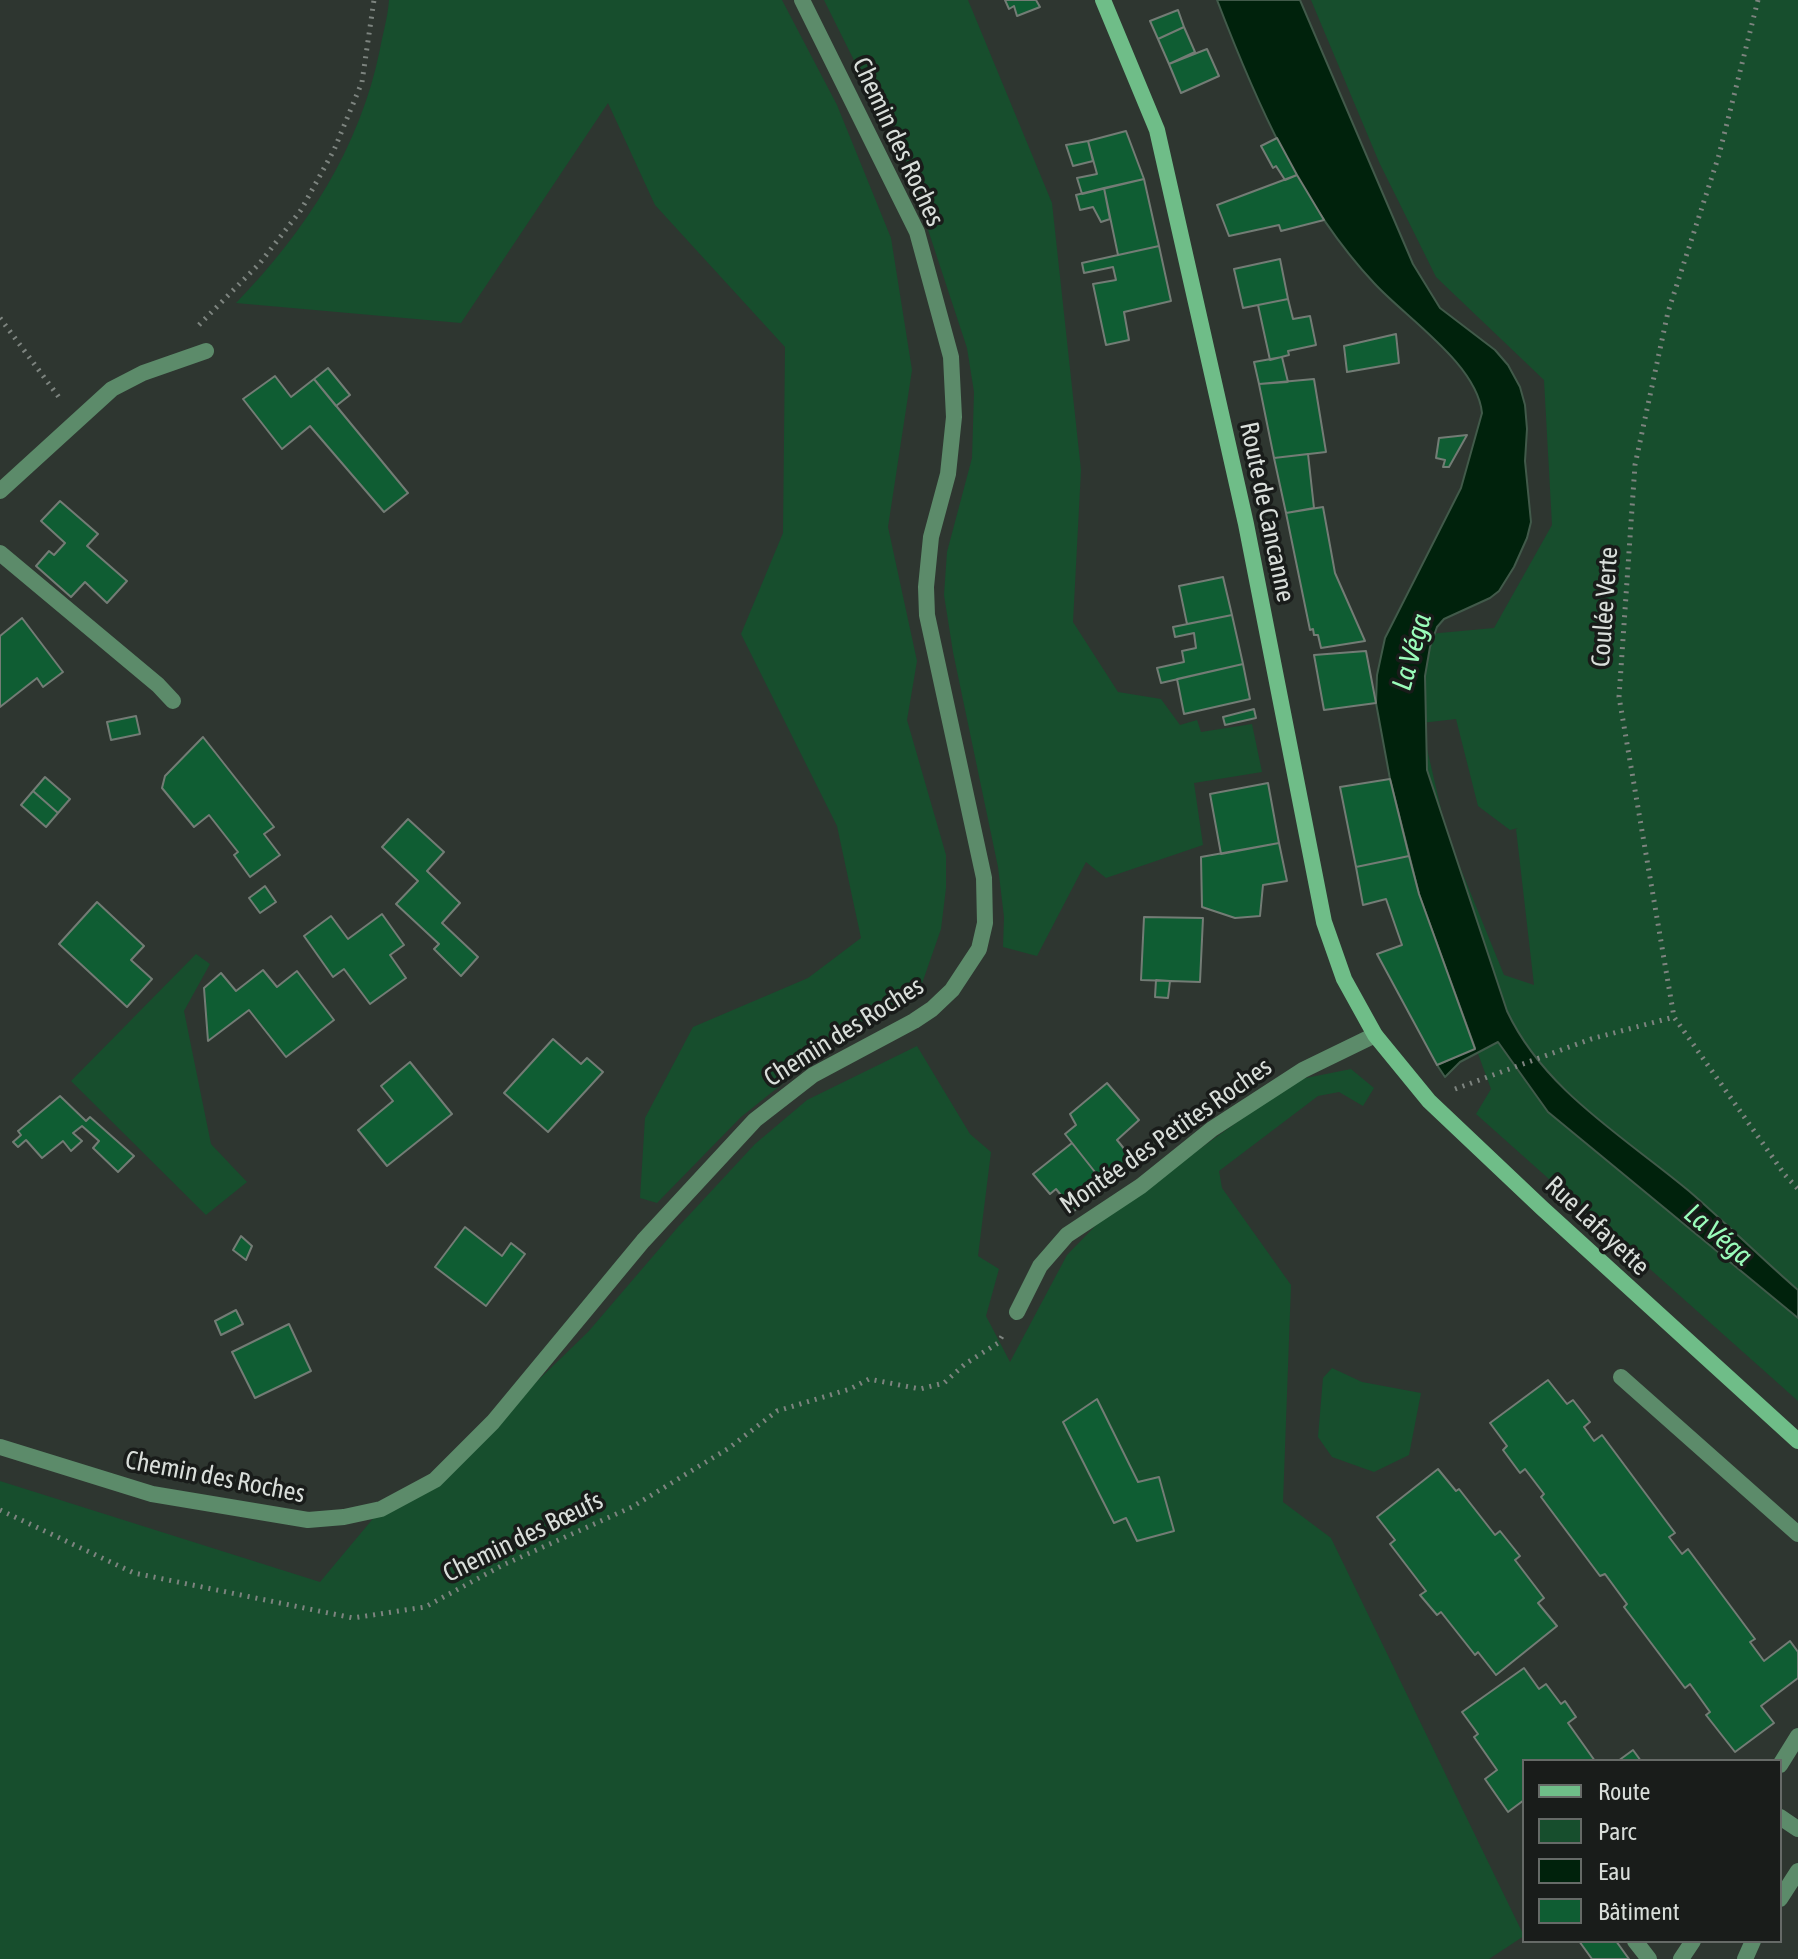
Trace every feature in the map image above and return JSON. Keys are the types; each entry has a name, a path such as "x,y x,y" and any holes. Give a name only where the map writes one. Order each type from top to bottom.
{"main road":[{"name":"Route de Cancanne","path":"1103,0 1157,130 1246,524 1324,922 1344,979 1375,1035"},
{"name":"Rue Lafayette","path":"1375,1035 1429,1101 1798,1441"}],"street":[{"name":"Chemin des Roches","path":"0,1447 152,1494 308,1520 381,1509 435,1480 493,1422 643,1241 755,1120 813,1075 932,1009 952,990 979,949 985,923 984,878 927,615 926,587 931,537 948,474 954,417 951,357 917,232 802,0"},
{"path":"0,491 112,389 143,373 206,351"},
{"path":"0,553 158,685 173,701"},
{"name":"Montée des Petites Roches","path":"1017,1312 1040,1266 1067,1235 1141,1186 1212,1129 1303,1070 1375,1035"},
{"path":"1621,1377 1798,1534"},
{"path":"1782,1762 1798,1736"},
{"path":"1782,1896 1798,1871"},
{"path":"1637,1943 1649,1959"}],"path":[{"path":"191,332 260,263 301,210 321,174 362,82 374,0"},
{"name":"Coulée Verte","path":"1758,0 1719,155 1668,312 1635,465 1619,697 1674,1017 1798,1189"},
{"path":"0,318 77,421"},
{"path":"1480,1079 1591,1039 1674,1017"},
{"name":"Chemin des Bœufs","path":"0,1510 134,1573 353,1618 425,1607 503,1565 632,1507 729,1448 777,1411 850,1389 869,1379 920,1389 944,1383 965,1364 998,1343 1017,1312"}],"green space":[{"path":"389,0 782,0 837,105 891,238 912,370 888,527 917,661 907,720 946,855 941,929 918,995 882,1019 842,1036 741,1117 657,1203 640,1198 645,1118 693,1027 808,978 861,938 837,826 741,634 783,533 785,347 655,205 608,103 461,323 236,303 307,217 344,154 371,85"},
{"path":"824,0 968,0 1052,203 1081,470 1073,622 1118,692 1161,699 1180,725 1197,720 1201,732 1252,724 1262,772 1194,783 1203,845 1106,878 1086,862 1037,956 1003,947 1004,917 998,867 944,595 947,552 972,458 974,392 967,348 908,169"},
{"path":"1311,0 1798,0 1798,1401 1476,1114 1491,1089 1419,894 1390,779 1376,703 1377,675 1385,638 1494,628 1552,525 1544,380 1436,277 1379,162","holes":["1456,719 1478,806 1510,830 1518,828 1534,985 1504,975 1447,835 1421,723"]},
{"path":"196,954 210,964 184,1011 211,1144 247,1182 206,1215 71,1081"},
{"path":"917,1046 970,1134 991,1152 978,1256 999,1269 986,1316 1010,1362 1067,1255 1103,1218 1296,1080 1351,1069 1374,1088 1363,1106 1339,1092 1318,1096 1219,1171 1222,1188 1291,1285 1283,1502 1331,1538 1522,1937 1489,1959 0,1959 0,1481 320,1582 381,1509 435,1480 588,1332 678,1227 755,1144 807,1100"},
{"path":"1332,1368 1362,1382 1421,1393 1409,1455 1374,1472 1332,1457 1318,1437 1323,1378"}],"water":[{"name":"La Véga","path":"1217,0 1300,0 1413,264 1440,308 1495,350 1520,387 1527,429 1525,461 1531,522 1527,538 1499,591 1444,619 1437,627 1425,676 1427,770 1507,1011 1523,1039 1563,1088 1689,1191 1798,1290 1798,1318 1548,1112 1498,1042 1460,1062 1445,1077 1437,1065 1475,1048 1419,894 1390,779 1376,703 1377,675 1385,638 1461,488 1482,413 1468,377 1438,343 1374,283 1348,252 1302,185 1247,75"}],"building":[{"path":"1005,0 1036,0 1040,7 1017,16 1014,6 1009,9"},
{"path":"1178,10 1184,27 1158,39 1150,21"},
{"path":"1184,27 1195,52 1169,64 1158,39"},
{"path":"1207,49 1219,76 1181,93 1169,64"},
{"path":"1126,131 1144,179 1082,194 1077,178 1097,174 1088,141"},
{"path":"1277,138 1297,175 1285,180 1276,166 1273,168 1261,146"},
{"path":"1088,141 1093,161 1073,166 1066,145"},
{"path":"1297,175 1324,220 1281,231 1279,225 1229,236 1217,205"},
{"path":"1144,179 1159,246 1118,255 1104,188"},
{"path":"1104,188 1110,219 1101,222 1093,207 1080,210 1076,195"},
{"path":"1159,246 1171,301 1124,312 1129,340 1106,345 1093,284 1116,280 1113,267 1084,273 1082,263"},
{"path":"1280,259 1288,299 1243,308 1234,269"},
{"path":"1288,299 1293,319 1310,316 1316,345 1288,351 1289,355 1270,360 1258,305"},
{"path":"1396,334 1399,363 1347,372 1344,346"},
{"path":"1282,357 1288,382 1259,384 1254,362"},
{"path":"328,368 350,395 336,406 314,379"},
{"path":"275,376 291,397 314,379 408,493 384,512 310,426 282,449 243,399"},
{"path":"1314,379 1326,452 1274,458 1259,384"},
{"path":"1467,435 1449,467 1443,467 1445,460 1436,458 1439,438"},
{"path":"1308,454 1314,508 1286,513 1274,458"},
{"path":"60,501 98,534 87,546 127,581 107,603 85,582 71,597 36,566 49,551 54,555 65,543 41,521"},
{"path":"1323,507 1335,573 1365,641 1321,648 1318,635 1314,635 1313,629 1310,630 1286,513"},
{"path":"1223,577 1232,615 1187,624 1179,586"},
{"path":"1232,615 1243,664 1161,683 1157,668 1184,662 1182,651 1196,648 1194,633 1175,637 1173,627"},
{"path":"22,618 63,672 43,687 37,678 0,707 0,636"},
{"path":"1366,651 1376,703 1324,710 1314,655"},
{"path":"1243,664 1250,699 1184,714 1177,679"},
{"path":"1254,709 1256,718 1225,725 1223,717"},
{"path":"136,716 140,734 111,740 107,722"},
{"path":"203,737 274,827 264,834 280,855 250,877 234,855 238,852 209,815 194,827 162,788 165,776"},
{"path":"45,777 70,799 58,813 33,791"},
{"path":"1390,779 1409,856 1356,867 1340,787"},
{"path":"1268,783 1279,843 1221,854 1210,794"},
{"path":"33,791 58,813 46,827 21,805"},
{"path":"408,819 444,852 427,871 460,903 442,923 478,957 461,976 434,949 439,944 396,904 418,881 382,847"},
{"path":"1279,843 1287,881 1263,885 1260,916 1235,918 1202,907 1201,857"},
{"path":"1409,856 1419,894 1475,1049 1437,1065 1377,954 1402,945 1386,899 1363,905 1356,867"},
{"path":"265,886 276,902 260,913 249,898"},
{"path":"97,902 144,946 131,960 152,979 127,1007 59,944"},
{"path":"382,914 404,945 390,955 406,978 370,1004 344,969 333,977 304,936 331,916 348,939"},
{"path":"1144,917 1203,918 1200,982 1141,980"},
{"path":"263,970 277,987 297,971 334,1020 286,1057 249,1010 208,1041 204,988 221,973 236,991"},
{"path":"1156,980 1170,981 1168,998 1155,997"},
{"path":"553,1039 581,1064 587,1058 603,1072 548,1132 504,1093"},
{"path":"410,1062 452,1114 387,1166 358,1130 393,1101 381,1086"},
{"path":"1107,1083 1139,1120 1117,1140 1134,1161 1106,1186 1065,1134 1076,1125 1070,1114"},
{"path":"60,1096 86,1121 90,1117 134,1156 118,1172 93,1148 99,1141 82,1126 73,1133 82,1141 71,1151 63,1141 42,1158 26,1140 18,1147 13,1142 21,1135 18,1131"},
{"path":"1072,1143 1106,1186 1074,1211 1056,1189 1050,1194 1033,1174"},
{"path":"465,1227 502,1256 511,1243 525,1254 486,1306 435,1267"},
{"path":"241,1236 252,1246 246,1260 233,1250"},
{"path":"236,1310 243,1324 221,1335 215,1321"},
{"path":"289,1324 311,1371 255,1398 232,1352"},
{"path":"1548,1380 1567,1404 1573,1400 1590,1422 1584,1427 1594,1441 1602,1435 1675,1533 1669,1537 1682,1554 1688,1549 1755,1639 1750,1642 1764,1661 1790,1641 1798,1652 1798,1678 1761,1706 1774,1723 1735,1752 1706,1715 1710,1712 1690,1684 1685,1688 1624,1607 1627,1604 1605,1574 1600,1576 1541,1497 1544,1494 1525,1469 1520,1473 1503,1450 1507,1446 1490,1423"},
{"path":"1097,1399 1138,1482 1159,1477 1174,1531 1137,1541 1126,1518 1114,1523 1063,1422"},
{"path":"1438,1469 1456,1491 1459,1489 1495,1535 1500,1531 1520,1556 1515,1560 1544,1598 1538,1603 1557,1626 1496,1675 1478,1652 1475,1655 1441,1612 1437,1615 1420,1595 1426,1591 1390,1544 1395,1540 1377,1517"},
{"path":"1524,1668 1539,1689 1546,1684 1561,1704 1565,1701 1576,1717 1568,1723 1594,1759 1522,1759 1522,1802 1508,1812 1485,1779 1497,1770 1474,1737 1478,1734 1462,1712"},
{"path":"1633,1750 1640,1759 1621,1759"},
{"path":"1580,1943 1617,1943 1629,1959 1592,1959"}]}
